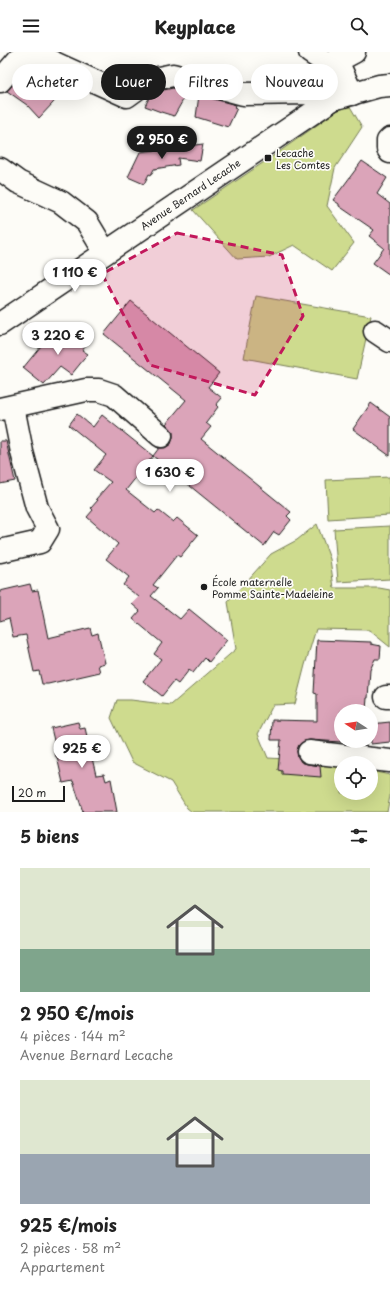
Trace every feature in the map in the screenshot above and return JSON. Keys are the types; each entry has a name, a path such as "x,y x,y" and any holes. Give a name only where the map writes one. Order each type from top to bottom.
{"street":[{"path":"0,81 25,52"},
{"path":"30,52 126,96 149,80 173,75 243,94 309,93 343,96 346,56 325,62 310,52"},
{"name":"Avenue Bernard Lecache","path":"0,324 105,252 343,96 379,86 390,85"},
{"path":"390,140 388,141 388,149 390,152"},
{"path":"0,169 18,182 61,202 87,222 105,252"},
{"path":"0,551 40,542 48,529 37,508 22,452 7,408 86,390 99,390 114,395 161,436"},
{"path":"309,752 390,761"}],"highlighted area":[{"path":"177,233 282,255 303,316 255,395 150,365 102,274"}],"green space":[{"path":"348,103 362,127 335,168 327,206 354,243 332,271 294,245 269,257 237,259 193,210"},
{"path":"256,296 371,316 357,379 244,358"},
{"path":"390,477 390,515 328,519 326,480"},
{"path":"317,524 330,559 334,588 379,588 390,590 390,647 369,630 316,629 295,704 273,705 258,734 268,758 334,762 334,800 378,800 378,772 390,775 390,796 387,812 192,812 187,808 171,782 132,762 111,718 117,700 131,700 171,705 236,649 228,602 271,554 297,540"},
{"path":"390,526 390,579 338,582 334,529"}],"building":[{"path":"12,86 12,94 7,91"},
{"path":"174,88 174,100 183,100 174,116 145,106 148,100 166,100 166,90"},
{"path":"20,100 55,100 39,118 27,105"},
{"path":"198,100 218,100 236,105 235,108 237,108 228,127 196,117"},
{"path":"203,144 200,161 178,158 179,165 154,169 151,175 149,174 144,184 128,177 140,152"},
{"path":"362,161 387,178 377,194 390,204 390,275 373,263 384,248 369,236 374,230 339,206 339,204 333,200"},
{"path":"131,301 219,373 208,387 222,398 216,405 218,407 206,423 211,427 201,439 291,512 287,516 291,520 279,535 274,532 264,546 153,456 159,448 165,448 171,444 173,432 166,424 186,400 104,334"},
{"path":"67,325 88,342 82,350 88,354 71,375 60,367 44,385 23,368 50,335 56,339"},
{"path":"371,403 390,417 390,456 353,429"},
{"path":"77,414 93,427 102,415 153,456 126,490 155,513 158,510 173,522 177,518 198,535 180,557 177,555 153,585 158,588 151,596 180,619 189,609 227,640 209,662 205,658 193,673 189,670 178,684 174,681 162,696 143,681 161,659 154,654 162,643 133,619 140,611 132,604 139,597 123,585 129,577 106,559 118,544 87,517 93,510 91,508 98,500 96,499 111,482 94,470 106,455 69,425"},
{"path":"0,441 6,441 15,481 0,484"},
{"path":"30,584 32,591 38,590 48,638 90,628 92,635 98,633 105,663 98,665 100,672 48,684 42,684 39,671 34,672 26,635 13,637 9,618 0,621 0,591"},
{"path":"317,640 371,642 371,644 381,646 380,659 375,659 370,670 366,704 334,704 334,742 310,740 304,741 299,745 297,751 301,762 320,766 321,777 282,774 282,771 278,770 281,740 271,740 272,720 317,721 317,694 314,693"},
{"path":"78,722 80,729 85,728 96,775 104,774 106,781 111,779 117,812 83,812 73,781 63,783 56,757 51,728"},
{"path":"390,722 390,742 378,743 378,723"}],"place":[{"name":"Lecache Les Comtes","path":"268,158"},
{"name":"École maternelle Pomme Sainte-Madeleine","path":"204,587"}]}
